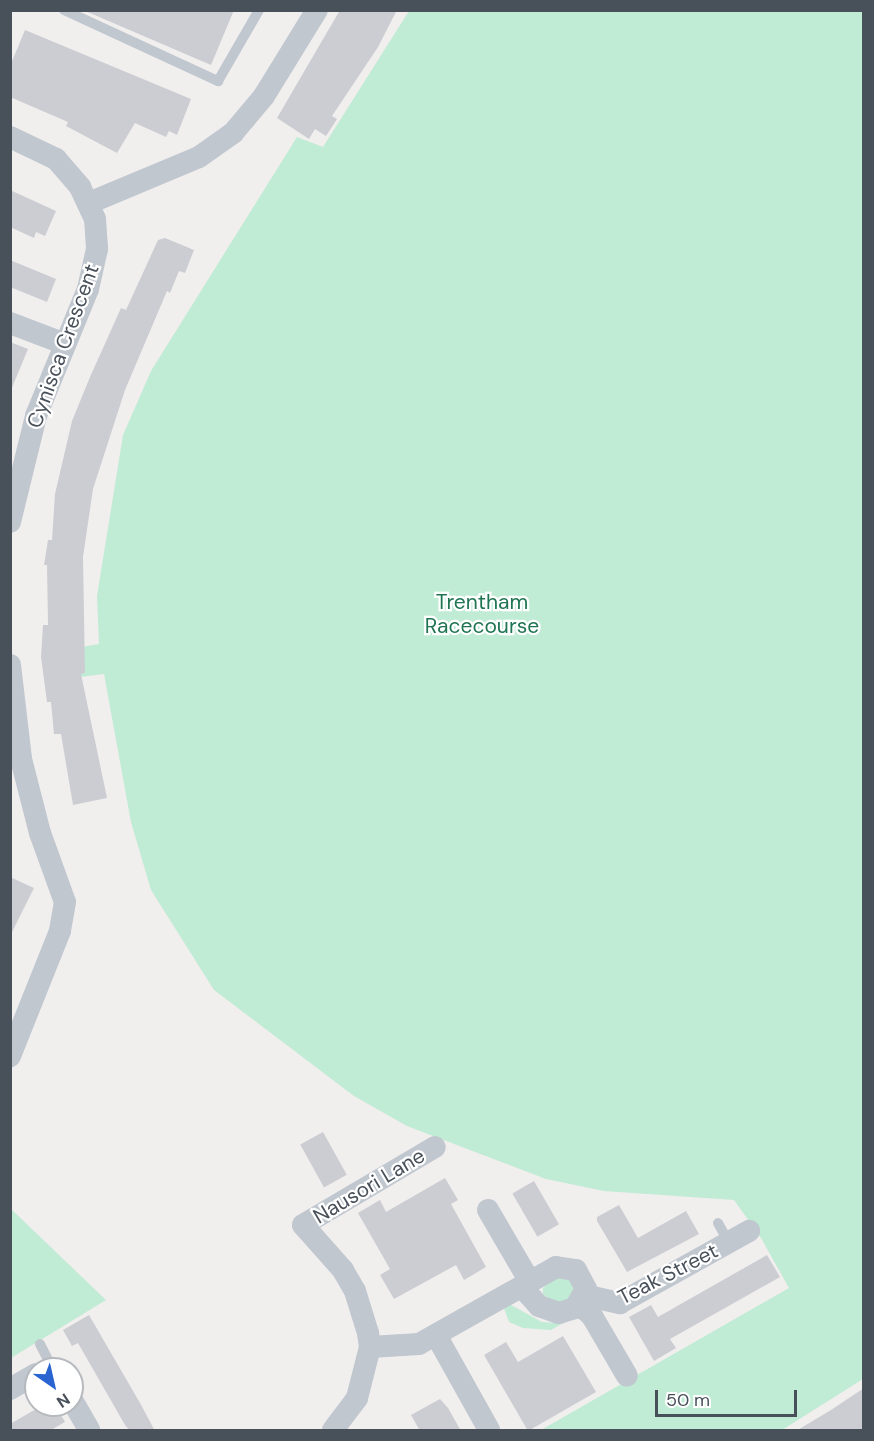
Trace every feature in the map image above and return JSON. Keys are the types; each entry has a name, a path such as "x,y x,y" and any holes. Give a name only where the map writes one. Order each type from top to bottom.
{"street":[{"path":"89,203 199,157 233,133 264,96 317,10"},
{"name":"Cynisca Crescent","path":"10,137 56,159 80,187 89,203 97,232 94,269 36,416 14,479 10,522"},
{"path":"10,323 65,344"},
{"path":"10,665 21,759 40,833 65,902 60,931 18,1011 10,1056"},
{"name":"Nausori Lane","path":"370,1347 355,1291 343,1270 303,1225 435,1147"},
{"name":"Teak Street","path":"370,1347 407,1346 436,1335 526,1285 556,1267 570,1268 583,1278 582,1299 567,1312 547,1311 526,1285 488,1210"},
{"name":"Teak Street","path":"582,1299 620,1303 749,1231"},
{"path":"582,1299 627,1376"},
{"path":"436,1335 489,1431"},
{"path":"333,1431 357,1398 370,1347"},
{"path":"10,1389 24,1381"},
{"path":"81,1417 89,1431"}],"lane":[{"path":"64,10 218,81 259,10"},
{"path":"718,1223 729,1242"},
{"path":"40,1344 47,1357"}],"green space":[{"name":"Trentham Racecourse","path":"409,11 863,11 863,1379 782,1430 541,1430 789,1288 761,1238 734,1200 604,1191 546,1179 407,1126 354,1096 214,990 151,890 131,822 104,674 80,677 76,648 99,644 97,596 123,435 151,371 297,137 323,147"},
{"path":"10,1208 106,1300 11,1358 10,1358"},
{"path":"558,1274 575,1282 571,1297 556,1305 543,1294 543,1288"},
{"path":"511,1305 542,1322 559,1323 570,1319 551,1330 523,1328 509,1322 504,1308"}],"building":[{"path":"83,10 234,10 211,65"},
{"path":"340,10 397,10 378,47 332,116 337,119 326,136 315,129 309,139 277,118"},
{"path":"25,30 191,99 177,135 169,131 166,137 135,123 117,153 66,126 68,122 10,97 10,66"},
{"path":"10,190 56,211 45,236 36,232 34,238 10,227"},
{"path":"165,238 194,250 185,273 179,271 170,293 167,291 125,390 93,489 83,557 85,673 81,674 107,798 73,805 61,734 54,734 51,702 47,702 41,657 43,625 48,625 47,565 44,565 48,540 52,540 55,494 72,421 90,377 121,308 126,310 158,240"},
{"path":"10,260 56,279 47,302 10,287"},
{"path":"10,342 28,349 11,390 10,390"},
{"path":"10,877 34,888 11,934 10,933"},
{"path":"323,1132 347,1175 324,1187 300,1145"},
{"path":"445,1178 458,1200 451,1204 486,1267 464,1280 456,1265 394,1299 380,1275 390,1269 358,1213 380,1200 386,1212"},
{"path":"534,1181 559,1224 537,1237 512,1194"},
{"path":"619,1205 638,1238 686,1211 699,1234 627,1272 597,1221 597,1217"},
{"path":"767,1255 780,1277 670,1339 676,1348 654,1361 629,1317 651,1305 658,1317"},
{"path":"89,1315 155,1431 130,1431 78,1343 72,1346 63,1330"},
{"path":"563,1336 596,1392 528,1431 484,1355 506,1342 518,1362"},
{"path":"864,1388 864,1431 796,1431 831,1410"},
{"path":"440,1399 461,1431 420,1431 411,1415"},
{"path":"24,1416 62,1417 65,1422 49,1431 10,1431 10,1424"}]}
